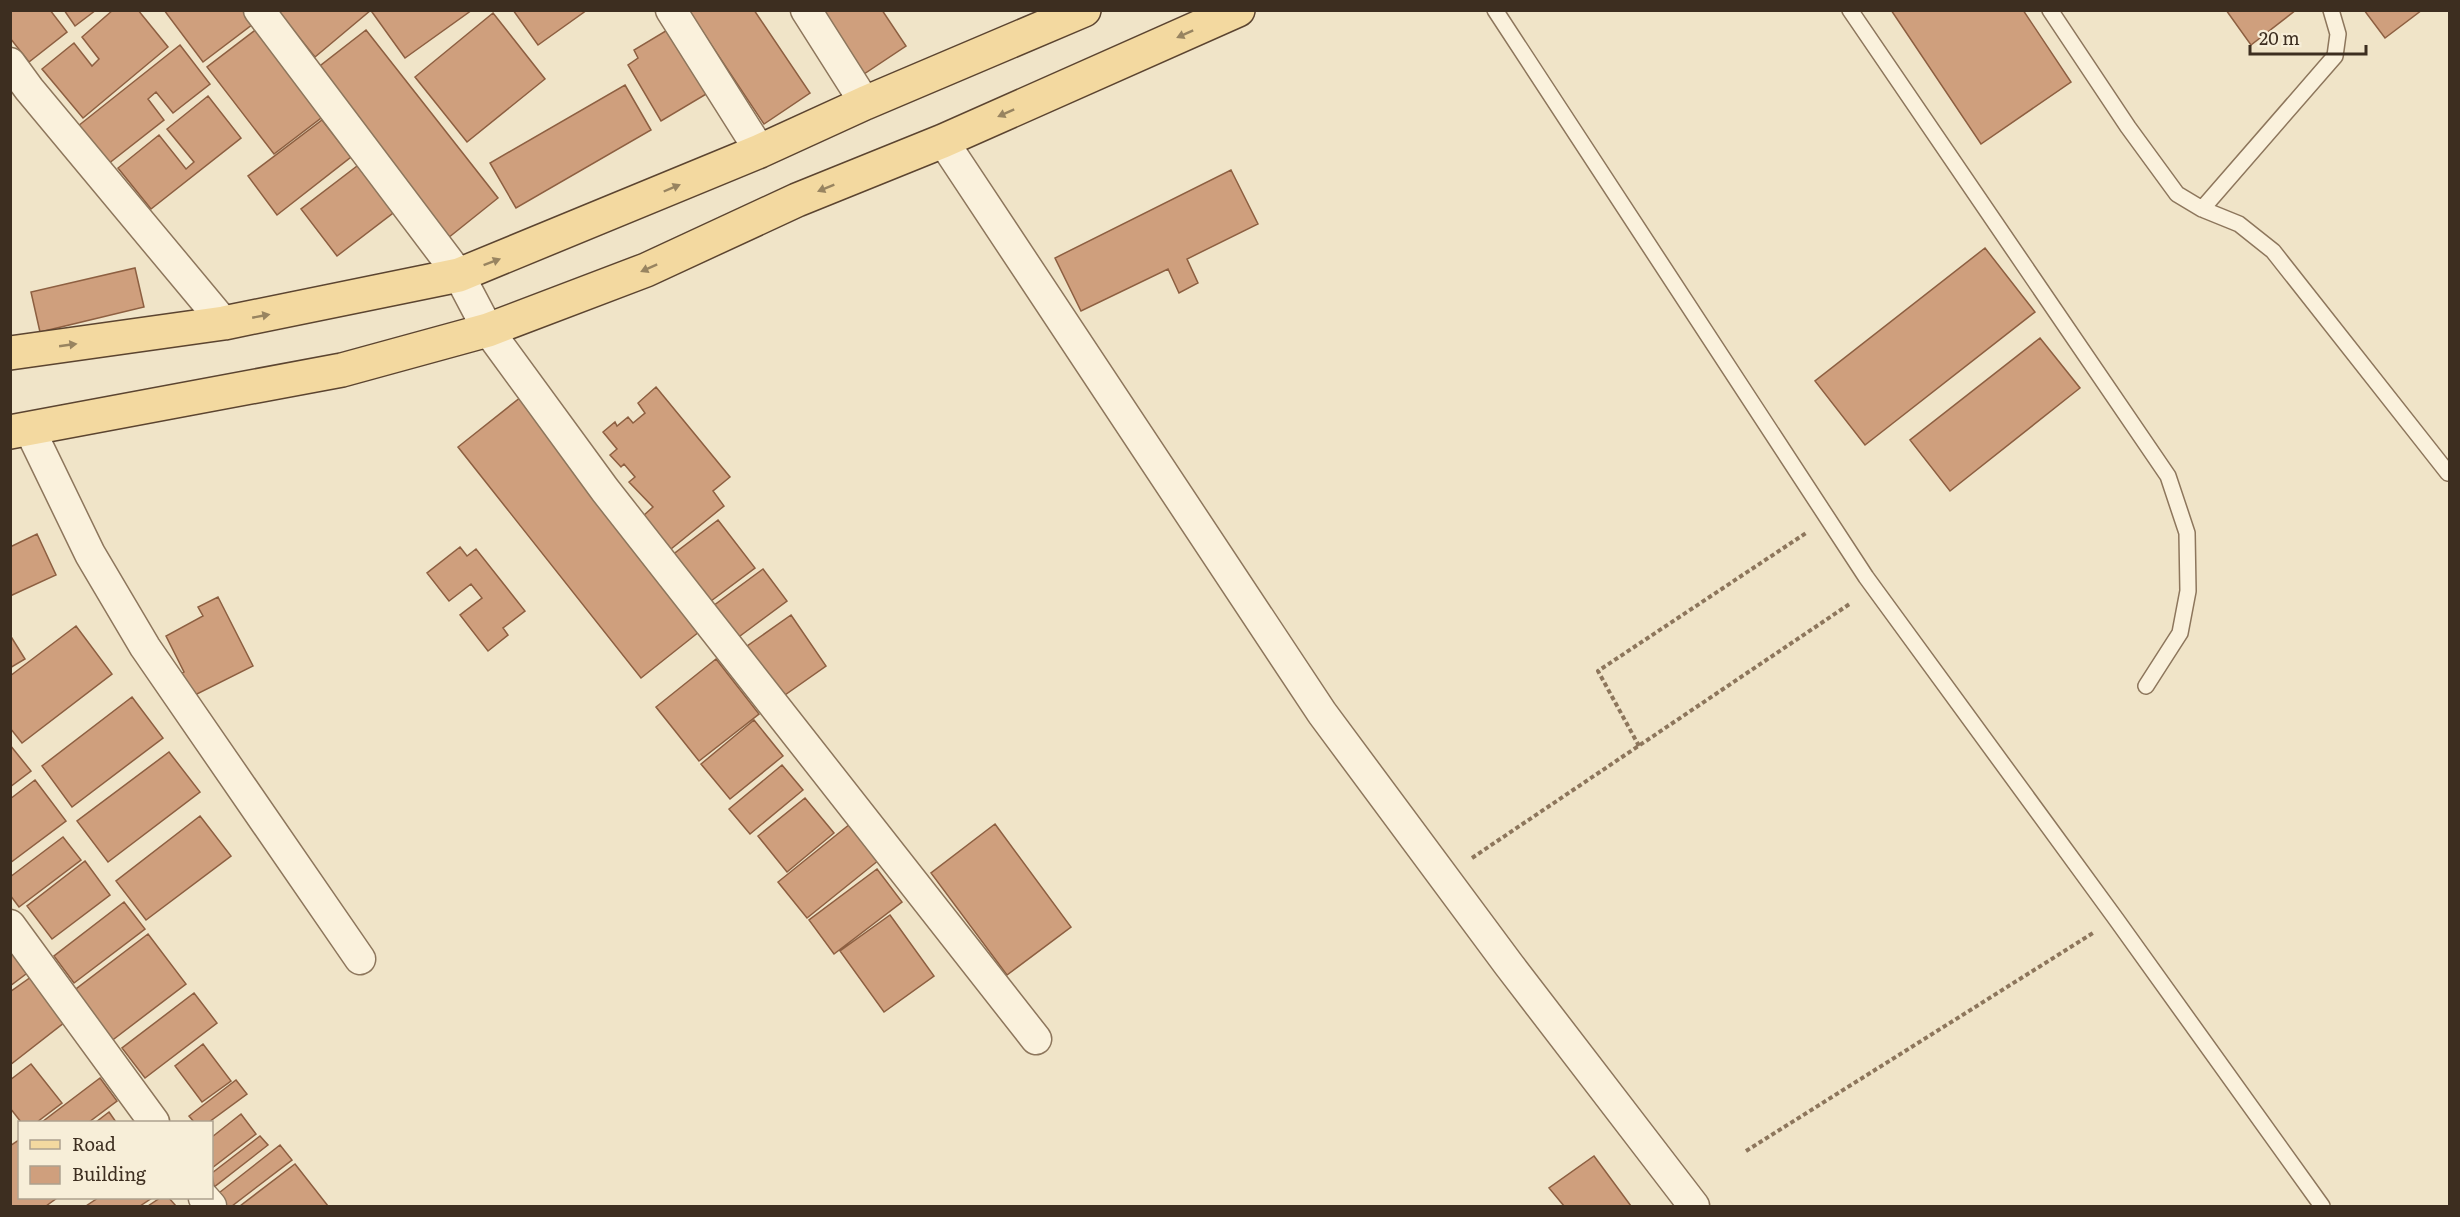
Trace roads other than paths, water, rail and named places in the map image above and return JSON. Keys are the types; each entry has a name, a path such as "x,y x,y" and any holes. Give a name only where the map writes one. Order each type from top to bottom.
{"main road":[{"path":"10,353 224,323 459,275 760,151 1084,10"},
{"path":"20,430 342,370 488,330 645,270 797,200 943,141 1238,10"}],"street":[{"path":"258,10 459,275 488,330 605,490 1036,1039"},
{"path":"671,10 760,151"},
{"path":"806,10 865,104"},
{"path":"10,63 28,89 224,323"},
{"path":"943,141 1322,713 1443,877 1694,1206"},
{"path":"20,430 145,647 360,959"},
{"path":"10,925 153,1121"}],"lane":[{"path":"1495,10 1874,588 2322,1206"},
{"path":"1850,10 2168,476 2187,533 2188,591 2180,633 2146,686"},
{"path":"2050,10 2128,127 2177,194 2202,209 2239,224 2273,251 2448,473"},
{"path":"2202,209 2335,56 2338,34 2331,10"}]}
